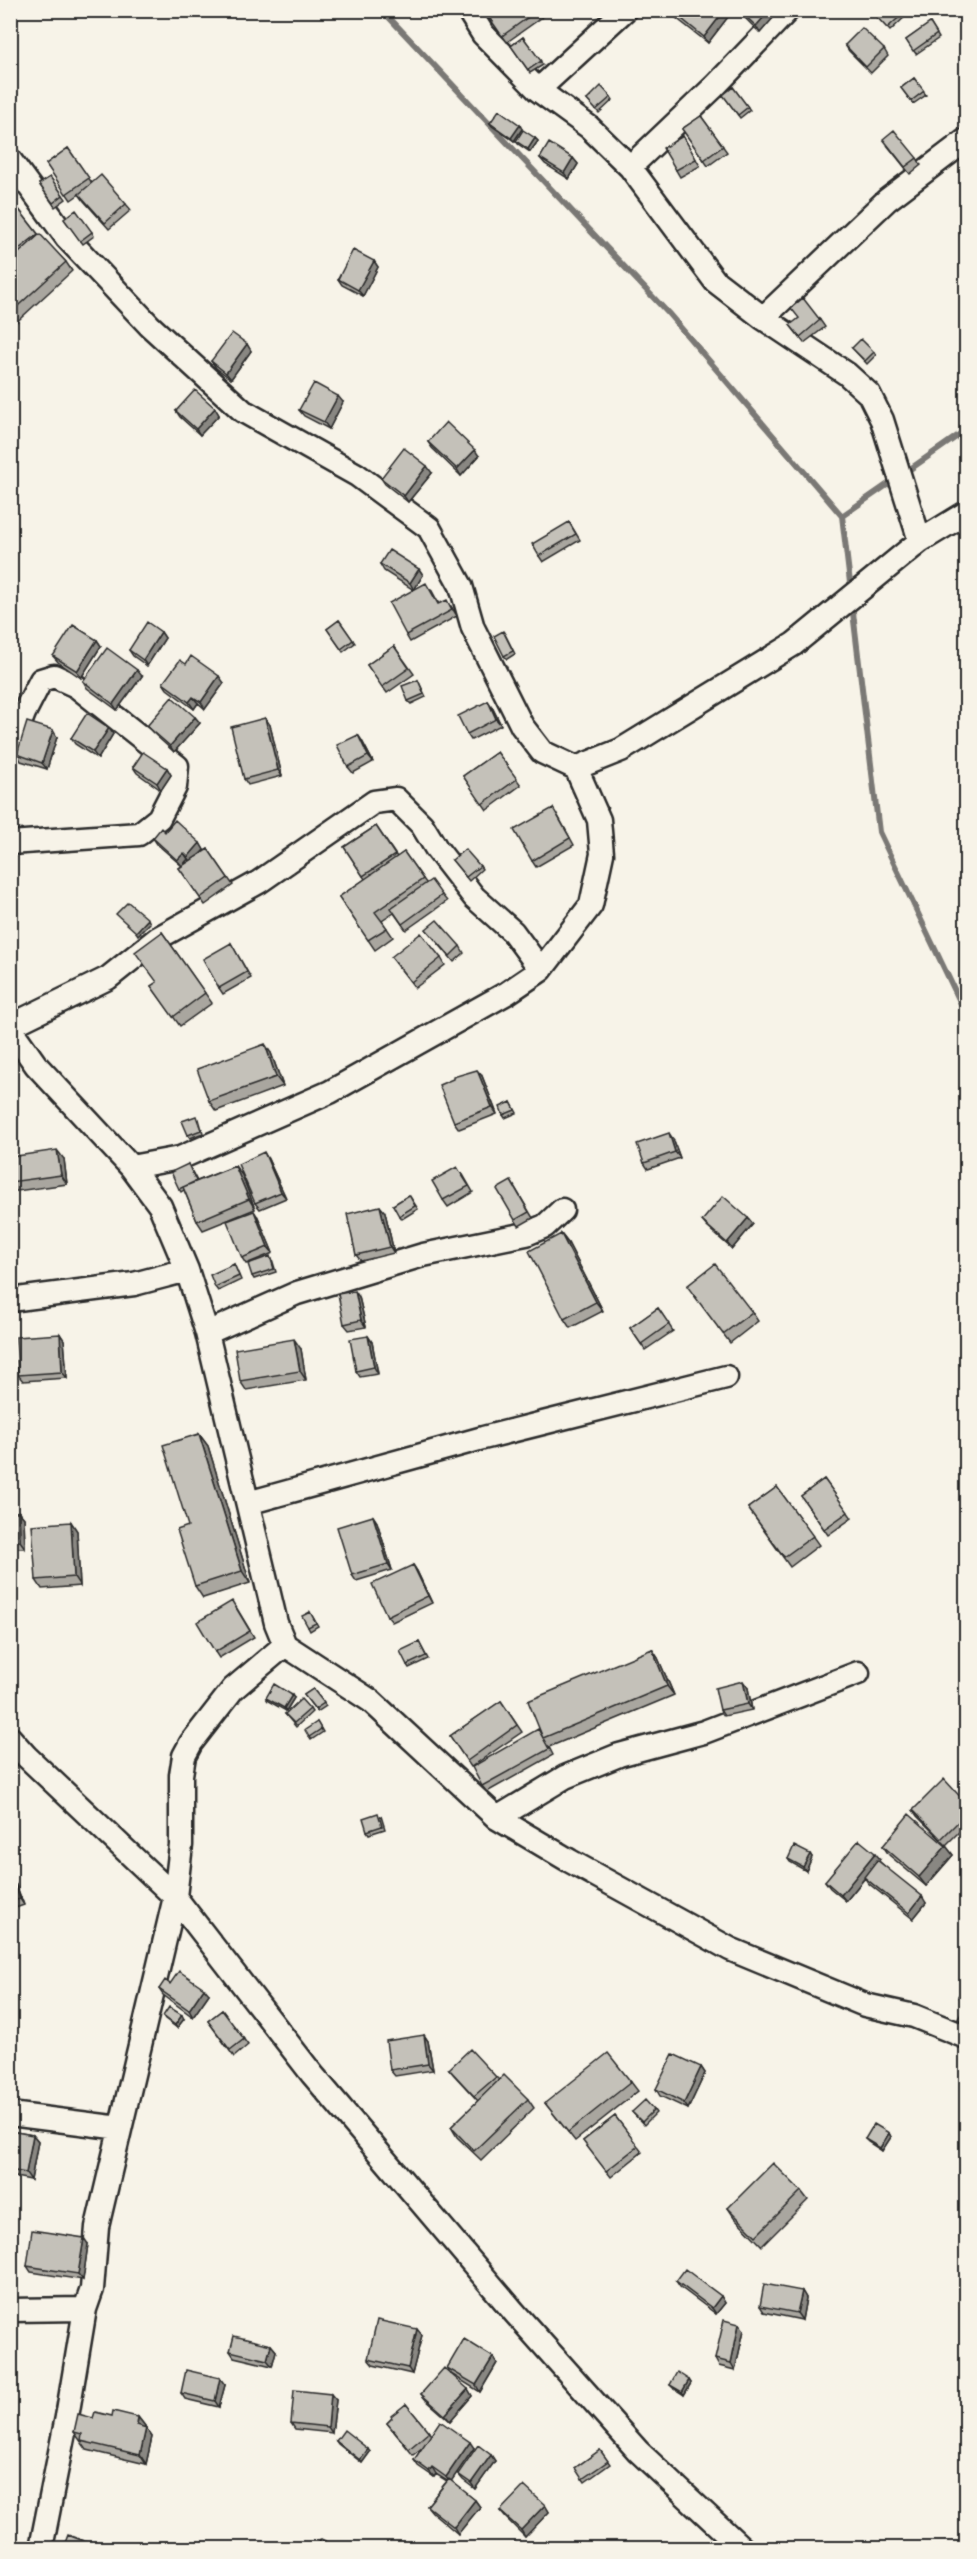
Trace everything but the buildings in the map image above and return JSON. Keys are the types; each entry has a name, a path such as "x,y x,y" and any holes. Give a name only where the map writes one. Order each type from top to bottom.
{"street":[{"path":"468,10 483,34 538,90 589,127 630,167 716,281 763,318 847,374 869,394 882,420 920,541"},
{"path":"538,90 625,10"},
{"path":"630,167 715,86 788,10"},
{"path":"763,318 887,200 966,140"},
{"path":"12,165 67,238 150,326 243,411 357,475 429,528 461,586 473,628 522,726 542,752 576,768 599,820 602,854 591,905 541,970 507,993 330,1092 180,1158 131,1167"},
{"path":"576,768 621,750 794,644 920,541 966,513"},
{"path":"10,749 24,713 41,680 54,676 76,686 177,766 175,787 159,818 139,834 10,843"},
{"path":"541,970 513,932 474,897 436,848 422,825 396,799 374,802 260,882 158,938 108,978 10,1027 36,1065 131,1167 160,1206 187,1270 207,1333 276,1623 285,1645 371,1701 497,1818 570,1861 730,1949 865,2005 914,2016 966,2037"},
{"path":"207,1333 297,1293 423,1255 526,1234 545,1226 562,1210"},
{"path":"10,1300 134,1284 187,1270"},
{"path":"248,1503 483,1438 726,1377"},
{"path":"41,2548 67,2417 85,2309 92,2289 97,2227 175,1898 181,1845 181,1783 184,1756 191,1743 233,1689 285,1645"},
{"path":"497,1818 565,1777 619,1755 704,1732 858,1673"},
{"path":"10,1738 175,1898 312,2074 514,2312 638,2451 742,2548"},
{"path":"10,2114 120,2128"},
{"path":"10,2310 85,2309"}],"waterway":[{"path":"382,10 668,313 842,516 851,591"},
{"path":"903,474 966,430"},
{"path":"842,516 894,480"},
{"path":"852,604 879,832 966,1014"}]}
